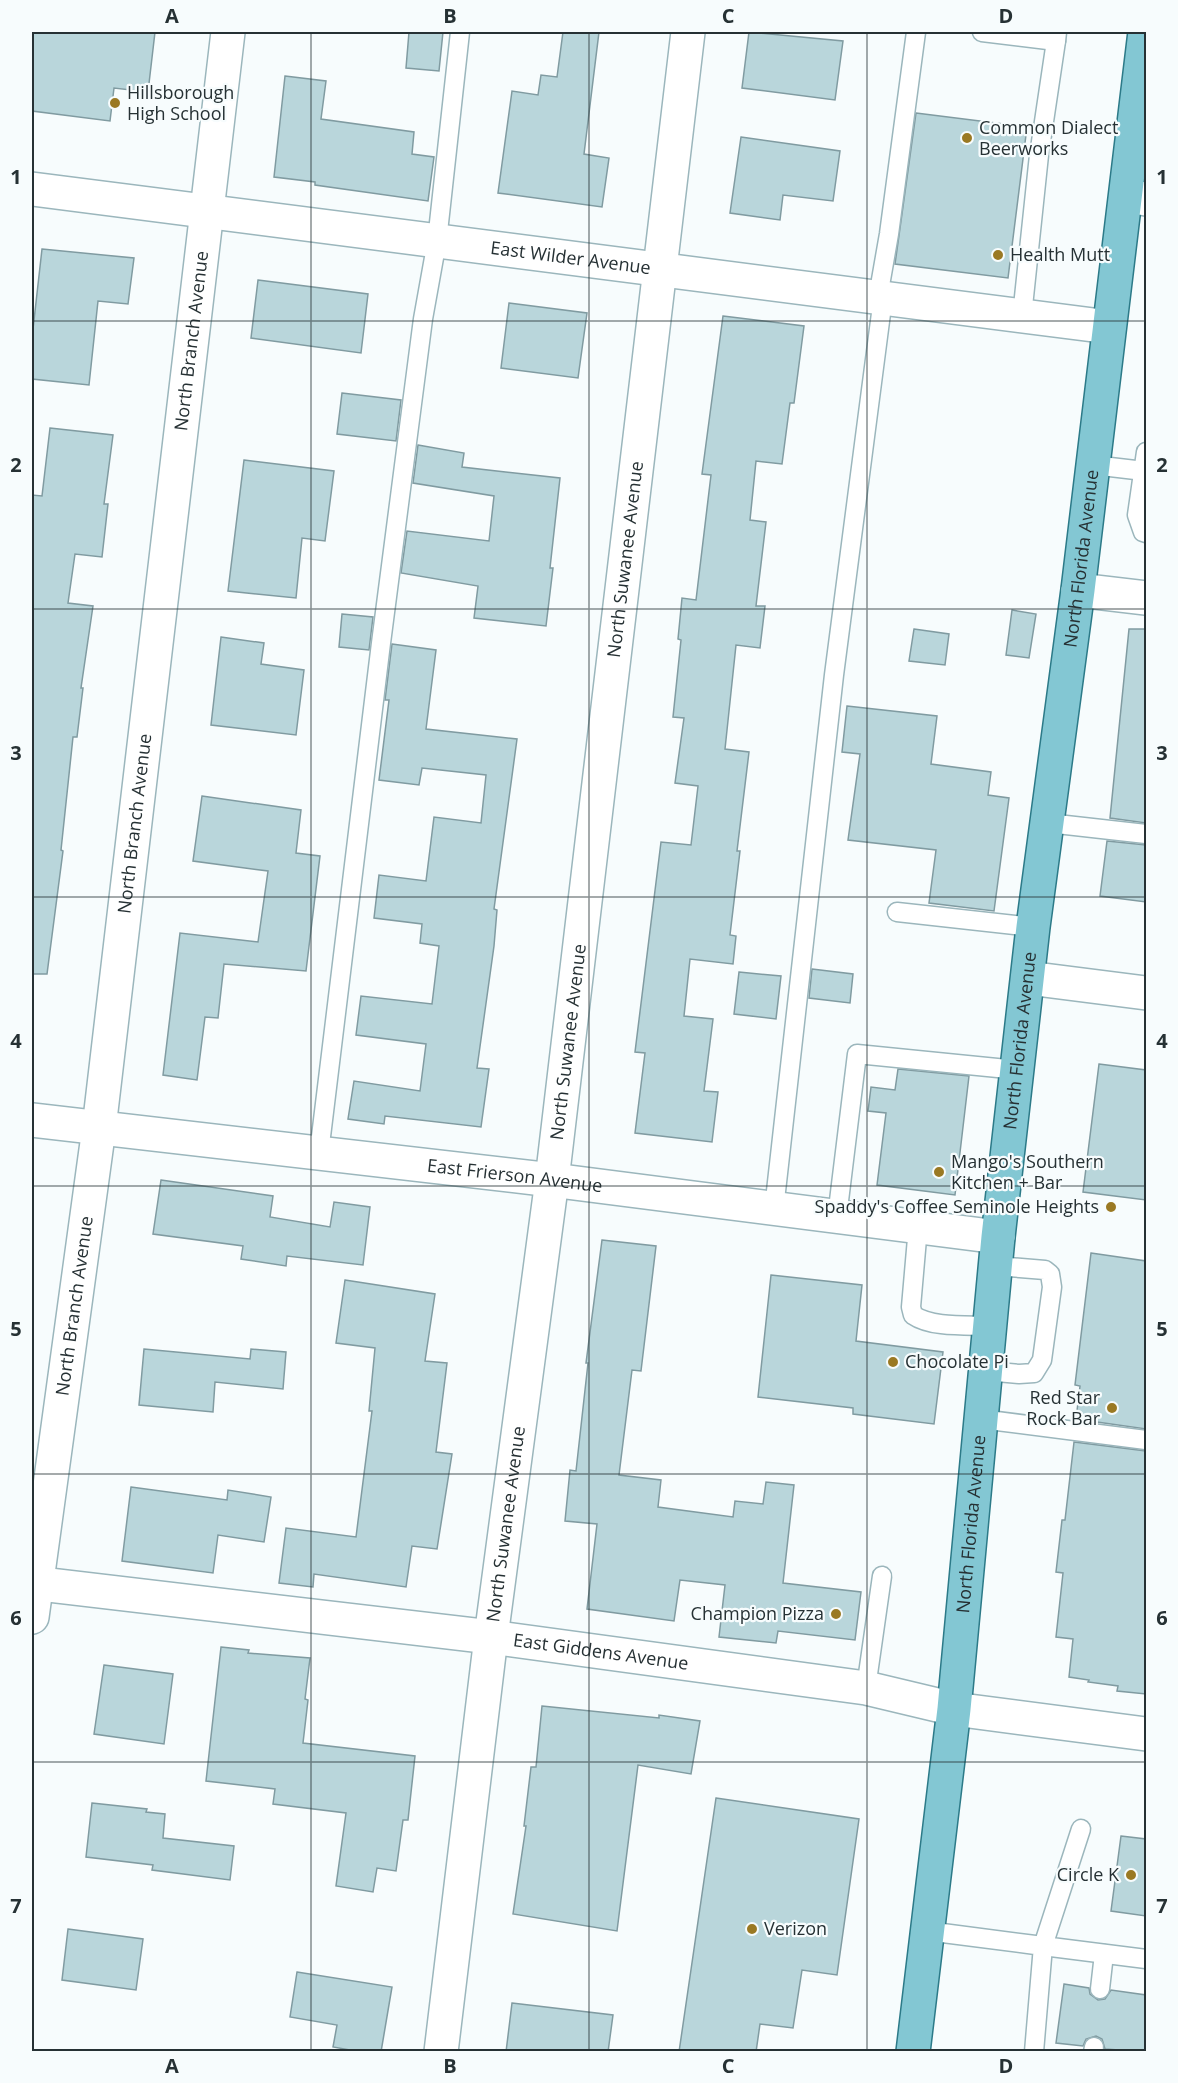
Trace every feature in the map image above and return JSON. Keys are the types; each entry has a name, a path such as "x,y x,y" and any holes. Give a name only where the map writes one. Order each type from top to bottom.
{"main road":[{"name":"North Florida Avenue","path":"913,2052 954,1709 997,1251 1033,927 1110,327 1136,197 1145,32"}],"street":[{"name":"North Branch Avenue","path":"32,1617 33,1584 99,1128 228,32"},
{"name":"North Suwanee Avenue","path":"441,2052 491,1637 552,1180 688,32"},
{"name":"East Wilder Avenue","path":"32,189 1110,327"},
{"path":"1078,590 1146,598"},
{"path":"1028,978 1146,993"},
{"name":"East Frierson Avenue","path":"32,1120 552,1180 918,1227 997,1251"},
{"name":"East Giddens Avenue","path":"33,1584 491,1637 866,1688 954,1709 1146,1734"}],"lane":[{"path":"319,1153 381,643 423,319 437,241 460,32"},
{"path":"774,1209 880,297 916,32"},
{"path":"982,32 1057,36 1039,155 1022,316"},
{"path":"1146,452 1137,515 1143,532 1146,533"},
{"path":"1093,465 1144,471"},
{"path":"1048,823 1146,834"},
{"path":"897,912 1033,927"},
{"path":"837,1217 857,1054 1018,1070"},
{"path":"918,1227 911,1307 913,1315 921,1321 934,1323 990,1326"},
{"path":"986,1371 1019,1374 1034,1372 1042,1360 1052,1287 1050,1274 1045,1270 997,1251"},
{"path":"981,1419 1146,1440"},
{"path":"866,1688 882,1576"},
{"path":"1034,2052 1042,1946 1081,1828"},
{"path":"927,1931 1146,1959"},
{"path":"1100,1989 1104,1954"}],"building":[{"path":"32,32 155,32 148,92 114,88 110,121 32,111"},
{"path":"409,32 443,32 439,71 406,68"},
{"path":"563,32 599,32 584,154 609,158 602,207 498,193 512,91 538,95 541,75 557,77"},
{"path":"749,32 843,41 835,100 742,88"},
{"path":"285,76 326,81 321,119 414,132 412,154 434,157 428,201 274,177"},
{"path":"916,113 1027,127 1008,278 895,264"},
{"path":"741,137 840,151 833,201 783,195 780,220 730,213"},
{"path":"42,249 134,258 128,304 98,301 89,385 32,379 32,338"},
{"path":"258,280 368,294 361,353 251,338"},
{"path":"509,303 587,313 578,378 501,368"},
{"path":"723,316 804,326 794,403 790,403 782,464 756,461 750,520 766,522 756,606 765,606 760,648 736,645 725,749 749,752 730,935 736,936 733,964 690,959 684,1016 713,1019 704,1091 718,1092 712,1142 635,1133 645,1053 635,1052 661,842 691,845 698,786 675,783 684,718 673,717 681,640 678,639 682,598 696,600 711,475 702,474"},
{"path":"342,393 401,400 396,441 337,434"},
{"path":"50,428 113,435 104,504 108,504 102,557 75,554 68,603 93,606 81,688 83,688 77,737 73,737 61,850 63,851 47,974 32,974 32,495 42,496"},
{"path":"418,445 464,453 462,467 560,478 546,626 474,618 478,586 401,573 407,531 489,541 494,496 413,483"},
{"path":"244,460 334,471 325,541 302,538 296,598 228,591"},
{"path":"1012,610 1036,614 1029,658 1006,655"},
{"path":"342,614 373,617 369,650 339,647"},
{"path":"914,629 949,634 945,665 909,661"},
{"path":"1129,629 1146,629 1146,823 1110,818"},
{"path":"221,637 264,643 261,664 304,670 296,735 211,725"},
{"path":"392,644 436,650 426,729 517,739 494,909 497,910 494,946 477,1068 489,1069 481,1127 385,1116 384,1124 348,1119 354,1081 420,1091 426,1044 356,1035 361,996 432,1004 439,946 420,943 422,924 374,918 379,875 426,881 434,817 481,823 486,775 422,768 419,785 379,780 389,700 385,700"},
{"path":"847,706 937,716 931,764 991,772 988,795 1009,798 994,911 929,903 936,850 848,840 860,754 842,752"},
{"path":"202,796 301,810 296,853 320,856 306,971 224,964 218,1018 205,1017 197,1080 163,1075 180,933 258,942 268,871 193,861"},
{"path":"1107,841 1146,845 1146,902 1100,896"},
{"path":"812,969 853,974 850,1003 809,998"},
{"path":"739,972 781,976 776,1019 734,1014"},
{"path":"1099,1064 1146,1070 1146,1200 1083,1192"},
{"path":"898,1069 969,1076 955,1195 877,1185 886,1113 868,1111 871,1087 895,1090"},
{"path":"161,1180 273,1196 270,1217 330,1227 334,1202 370,1207 363,1265 287,1256 286,1266 241,1259 243,1246 153,1234"},
{"path":"602,1240 656,1246 641,1371 632,1370 619,1475 661,1480 658,1507 733,1517 735,1501 763,1504 766,1482 794,1485 783,1583 861,1592 855,1640 778,1631 776,1643 719,1637 725,1585 680,1580 674,1621 587,1609 597,1524 565,1521 570,1470 576,1471 588,1363 586,1363"},
{"path":"1091,1253 1146,1261 1146,1429 1076,1419 1080,1386 1075,1385"},
{"path":"771,1275 862,1285 856,1341 943,1352 934,1424 853,1414 853,1408 758,1397"},
{"path":"345,1280 435,1294 425,1361 447,1363 436,1452 452,1454 437,1549 412,1546 406,1587 314,1574 313,1587 279,1583 286,1528 356,1537 372,1411 369,1411 375,1348 336,1343"},
{"path":"144,1349 250,1359 251,1349 286,1352 283,1389 215,1382 213,1412 139,1405"},
{"path":"1074,1442 1146,1451 1146,1694 1117,1691 1118,1686 1069,1677 1073,1639 1056,1637 1063,1573 1056,1572"},
{"path":"131,1487 227,1500 228,1490 271,1497 264,1542 218,1535 213,1573 122,1561"},
{"path":"221,1647 249,1650 248,1653 310,1658 303,1743 415,1756 408,1820 403,1820 396,1871 377,1868 373,1892 336,1886 346,1813 273,1804 275,1789 206,1781"},
{"path":"104,1665 173,1674 164,1744 94,1734"},
{"path":"542,1706 659,1718 659,1715 700,1721 691,1774 638,1765 617,1931 513,1914 526,1826 524,1826 531,1767 536,1767"},
{"path":"716,1798 859,1819 837,1975 802,1970 793,2028 760,2024 756,2052 679,2052"},
{"path":"92,1803 147,1809 146,1812 165,1814 163,1838 234,1846 230,1880 152,1870 153,1865 86,1857"},
{"name":"Circle K","path":"1121,1836 1146,1839 1146,1916 1111,1911"},
{"path":"68,1929 143,1939 136,1990 62,1980"},
{"path":"297,1972 392,1987 381,2052 361,2052 333,2047 337,2025 290,2017"},
{"path":"1064,1984 1089,1988 1090,1994 1098,2000 1105,1999 1111,1990 1146,1995 1146,2052 1105,2049 1102,2039 1096,2036 1086,2039 1083,2046 1056,2043"},
{"path":"512,2003 613,2015 608,2052 506,2052"}],"place":[{"name":"Hillsborough High School","path":"115,103"},
{"name":"Common Dialect Beerworks","path":"967,138"},
{"name":"Health Mutt","path":"998,255"},
{"name":"Mango's Southern Kitchen + Bar","path":"939,1172"},
{"name":"Spaddy's Coffee Seminole Heights","path":"1111,1207"},
{"name":"Chocolate Pi","path":"893,1362"},
{"name":"Red Star Rock Bar","path":"1112,1408"},
{"name":"Champion Pizza","path":"836,1614"},
{"name":"Circle K","path":"1131,1875"},
{"name":"Verizon","path":"752,1929"}]}
